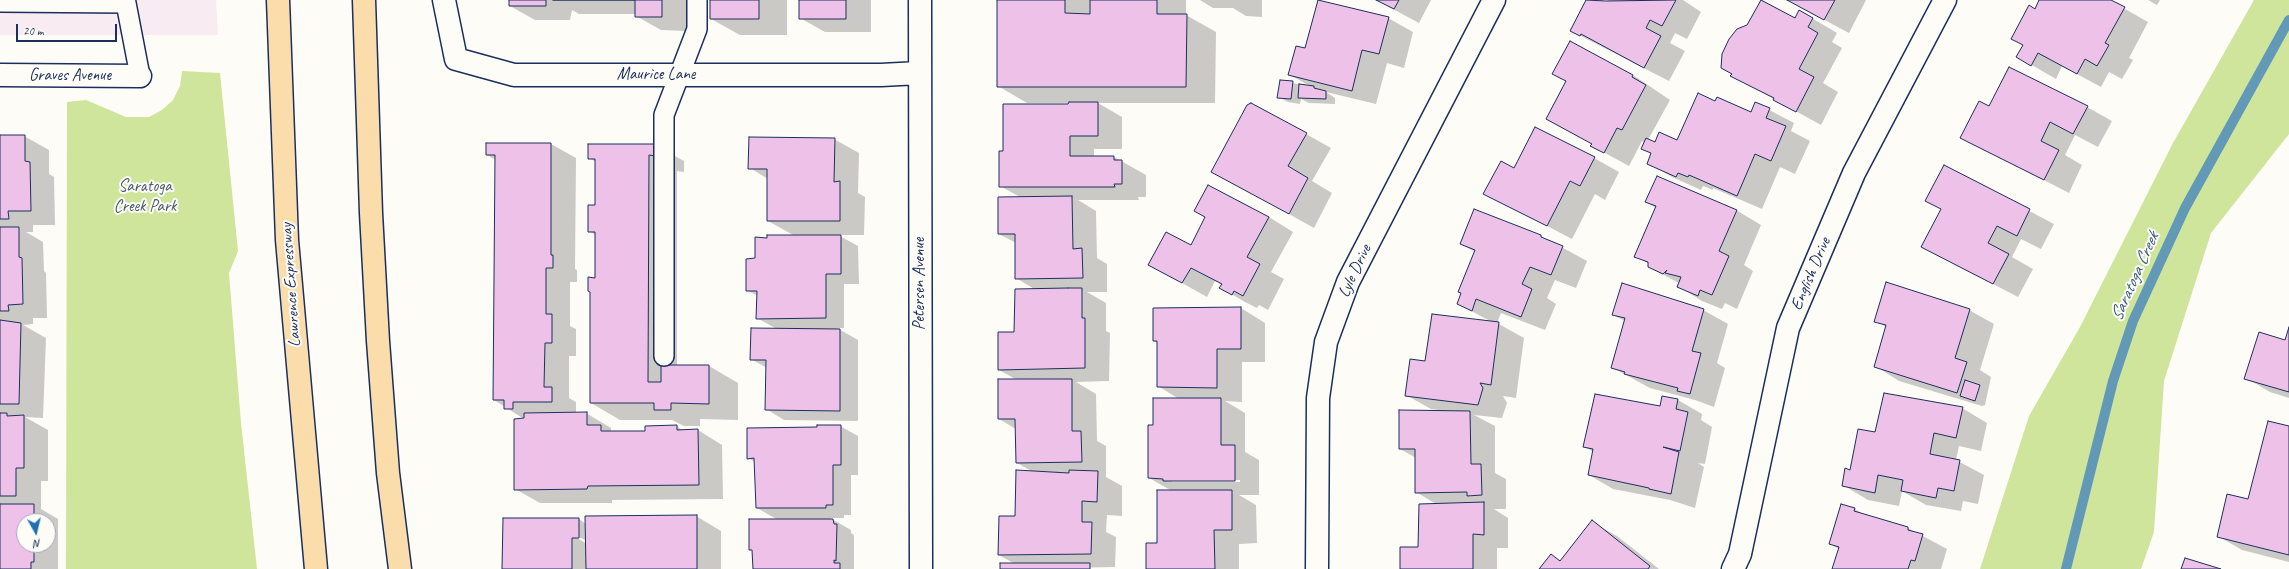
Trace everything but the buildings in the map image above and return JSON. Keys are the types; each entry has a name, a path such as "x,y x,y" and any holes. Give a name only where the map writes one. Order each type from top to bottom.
{"highway":[{"name":"Lawrence Expressway","path":"278,0 287,240 316,569"},
{"path":"364,0 371,213 378,341 388,473 400,569"}],"street":[{"name":"Maurice Lane","path":"444,0 456,59 514,75 678,76 919,73"},
{"name":"Petersen Avenue","path":"920,0 920,569"},
{"name":"Lyle Drive","path":"1317,569 1318,398 1326,342 1348,282 1494,0"},
{"name":"English Drive","path":"1733,569 1740,554 1788,328 1854,173 1945,0"},
{"name":"Graves Avenue","path":"0,75 140,76"}],"lane":[{"path":"664,356 664,115 697,30 697,0"},
{"path":"0,2 126,3 140,76"}],"shaded area":[{"path":"0,0 216,0 218,35 0,35"}],"green space":[{"path":"2254,0 2289,0 2289,134 2211,233 2164,381 2154,532 2141,569 1980,569 2029,416 2080,327 2173,143"},
{"name":"Saratoga Creek Park","path":"182,71 220,73 238,251 229,273 241,423 257,569 66,569 67,102 86,100 126,117 149,117 162,110 173,100 180,86"}],"waterway":[{"name":"Saratoga Creek","path":"2066,569 2113,381 2133,321 2185,208 2289,20"}]}
